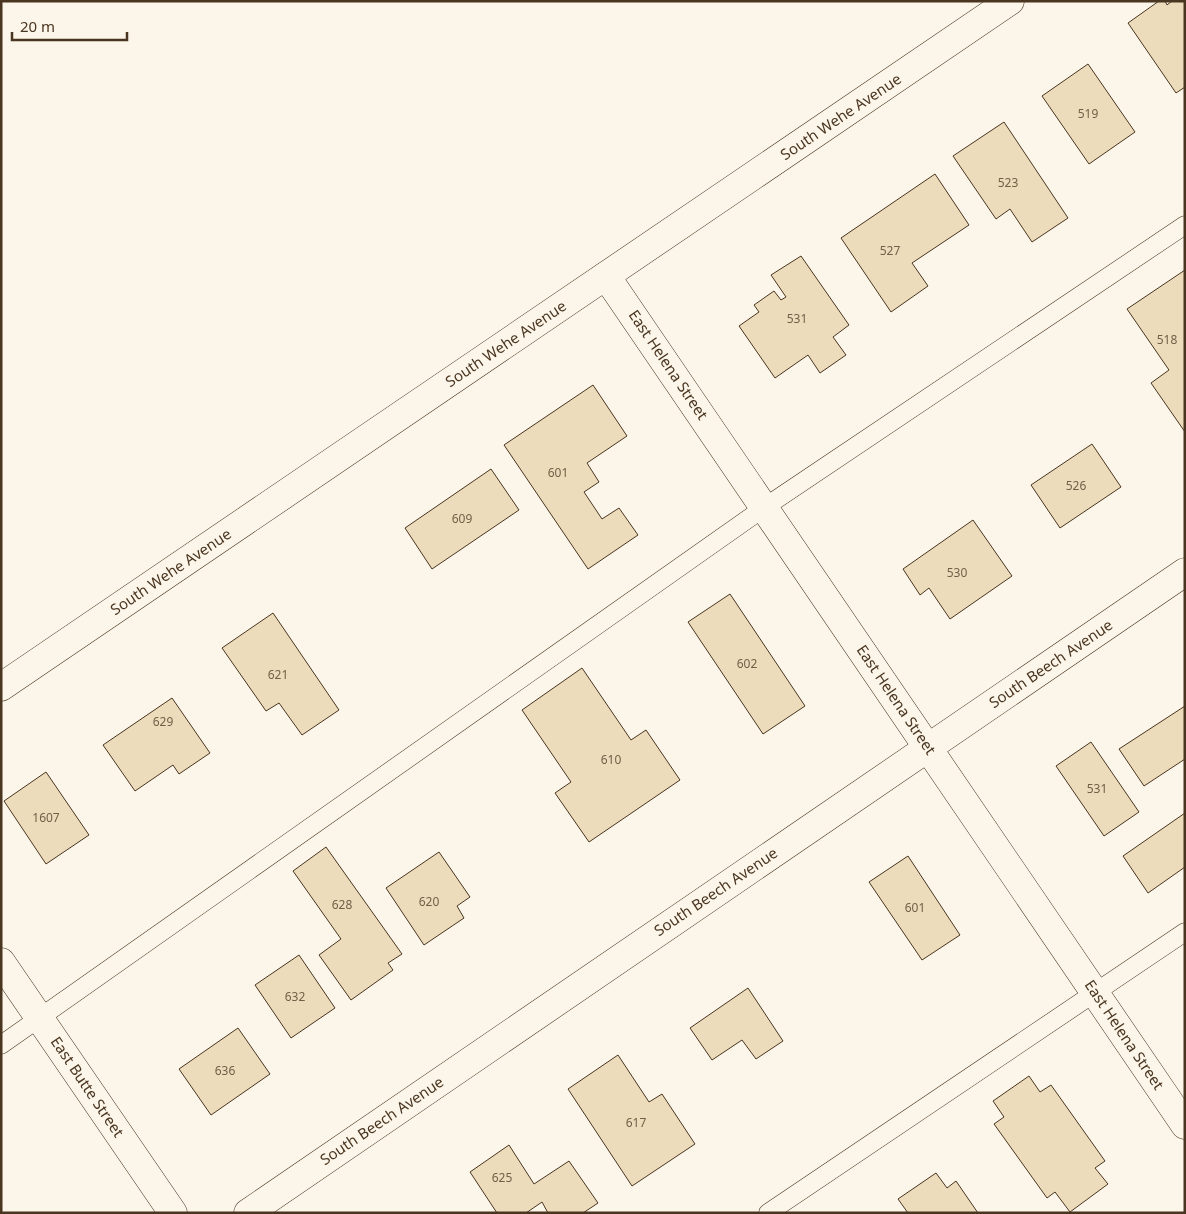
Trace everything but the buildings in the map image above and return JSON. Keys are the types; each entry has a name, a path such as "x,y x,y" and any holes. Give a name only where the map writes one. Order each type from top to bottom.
{"street":[{"name":"South Wehe Avenue","path":"1,687 1010,1"},
{"name":"East Helena Street","path":"606,276 1185,1124"},
{"name":"South Beech Avenue","path":"248,1213 1185,572"},
{"name":"East Butte Street","path":"1,962 173,1213"}],"lane":[{"path":"1,1045 765,508 1185,225"},
{"path":"768,1213 1185,932"}]}
